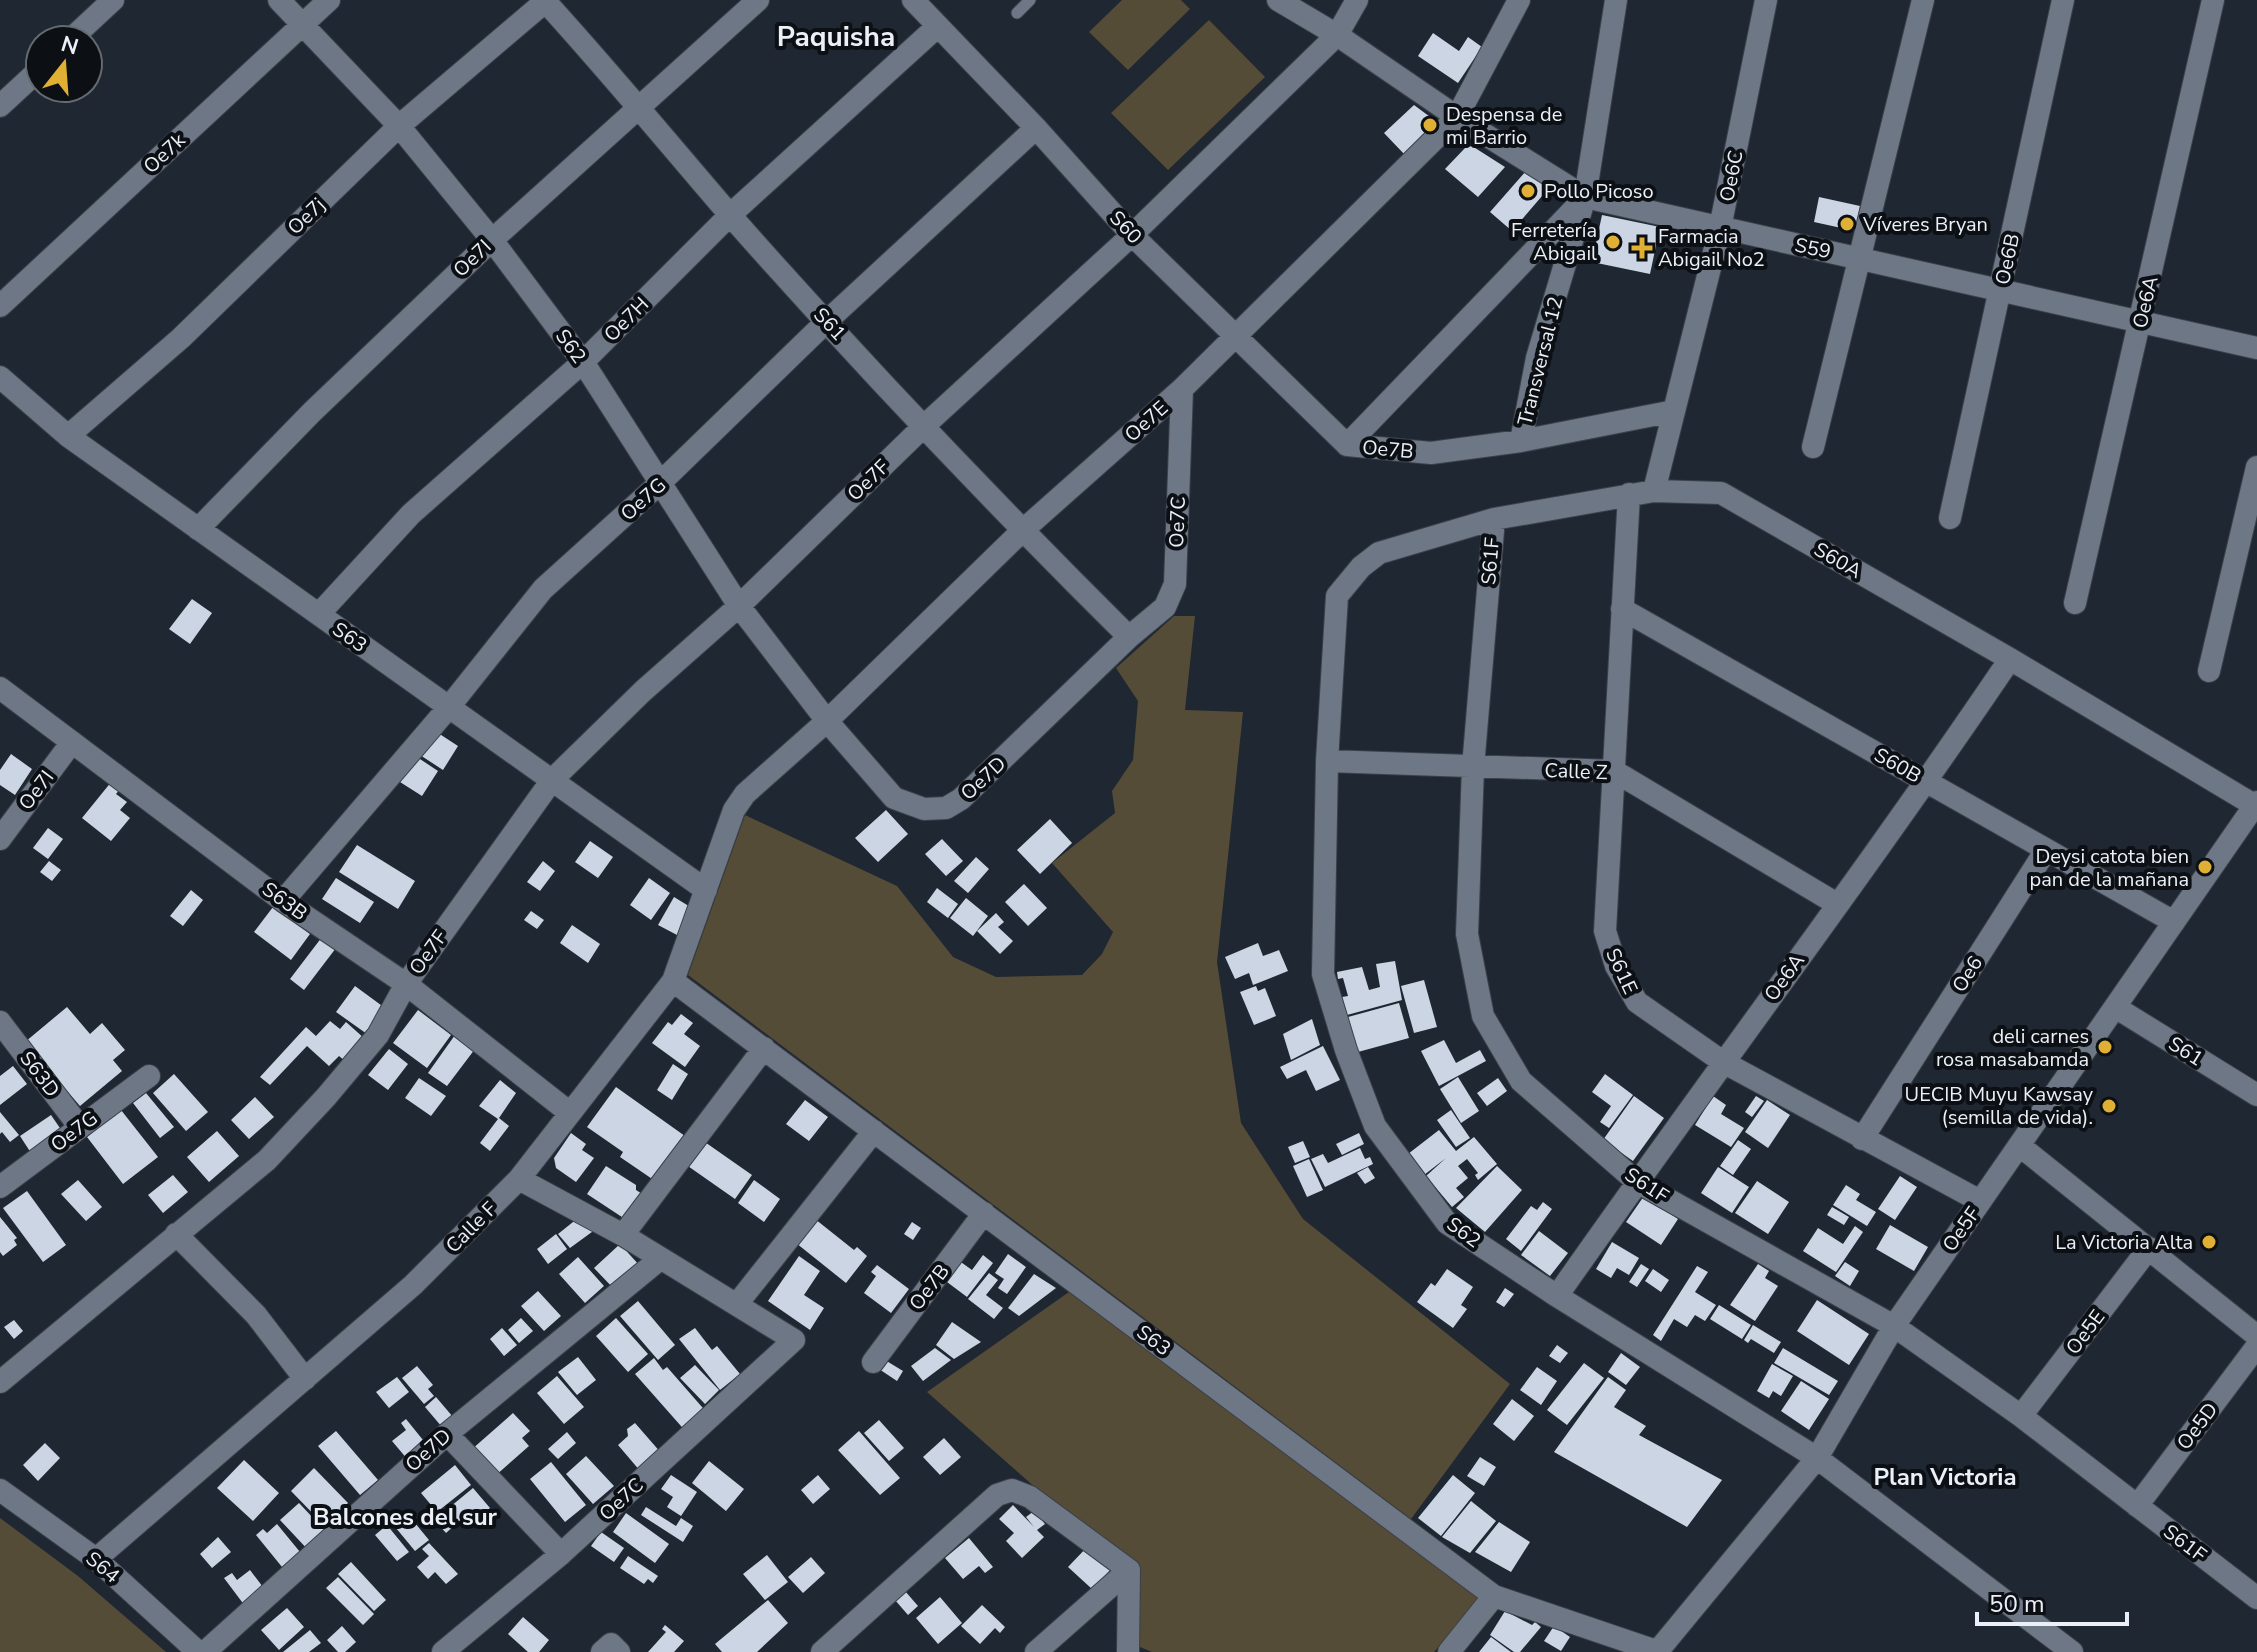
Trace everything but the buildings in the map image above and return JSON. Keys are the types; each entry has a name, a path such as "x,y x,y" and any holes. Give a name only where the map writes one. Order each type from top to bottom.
{"street":[{"path":"87,24 113,0"},
{"name":"S62","path":"279,0 399,126 492,240 583,362 739,606 827,721"},
{"name":"Oe7k","path":"0,306 329,0"},
{"name":"S61","path":"545,0 730,215 827,321 1022,531 1129,637"},
{"name":"Oe7j","path":"68,436 181,338 399,126 545,0"},
{"name":"Oe7I","path":"198,529 312,412 492,240 758,0"},
{"name":"S60","path":"913,0 1036,128 1132,235 1347,445"},
{"name":"S59","path":"1278,0 1337,35 1457,117 1585,197 2257,348"},
{"name":"Oe7F","path":"0,1382 267,1160 378,1035 406,984 552,780 643,691 739,606 924,426 1132,235 1337,35 1357,0"},
{"name":"Oe7E","path":"734,810 745,794 827,721 1022,531 1182,389 1457,117 1519,0"},
{"name":"Transversal 12","path":"1521,441 1537,358 1585,197 1616,0"},
{"name":"Oe6C","path":"1654,491 1720,228 1766,0"},
{"path":"1813,447 1923,0"},
{"name":"Oe6B","path":"1950,518 2063,0"},
{"name":"Oe6A","path":"2075,603 2213,0"},
{"name":"Oe7H","path":"319,614 411,514 583,362 730,215 938,26"},
{"path":"0,106 24,84"},
{"name":"Oe7G","path":"283,901 449,707 543,589 659,484 827,321 1036,128"},
{"name":"Oe7B","path":"1347,445 1585,197"},
{"name":"S63","path":"0,377 68,436 706,890"},
{"name":"Oe7C","path":"1129,637 1165,607 1175,584 1182,389"},
{"name":"Oe7B","path":"1347,445 1431,453 1521,441 1674,411"},
{"path":"2209,671 2257,467"},
{"name":"S60A","path":"1379,553 1494,519 1629,494 1654,491 1721,493 2256,804"},
{"name":"S61E","path":"1629,494 1605,931 1616,966 1637,1002 1723,1062 1980,1201"},
{"name":"S61F","path":"1494,519 1473,767 1467,934 1483,1016 1521,1081 1637,1182 1894,1326 2021,1416 2255,1593"},
{"name":"S62","path":"1379,553 1361,567 1337,596 1327,761 1323,974 1346,1050 1375,1126 1447,1223 1557,1296 1817,1458 2072,1652"},
{"name":"S60B","path":"1622,609 2174,922"},
{"name":"Oe7D","path":"827,721 894,798 924,809 946,808 961,799 1129,637"},
{"name":"Oe6A","path":"1557,1296 1927,781 2010,659"},
{"name":"S63B","path":"0,688 283,901 406,984 570,1113"},
{"name":"Oe7I","path":"0,839 72,742"},
{"name":"Calle Z","path":"1327,761 1614,771 1837,904"},
{"name":"Oe5F","path":"1658,1652 1817,1458 1894,1326 2256,804"},
{"name":"Calle F","path":"96,1559 413,1285 519,1179 673,981 734,810"},
{"name":"Oe6","path":"1862,1139 2046,850"},
{"name":"S63","path":"673,981 1494,1596 1658,1652"},
{"name":"S61","path":"2115,1007 2257,1095"},
{"name":"S63D","path":"0,1022 79,1126"},
{"path":"623,1235 764,1048"},
{"name":"Oe7G","path":"0,1187 149,1076"},
{"path":"519,1179 623,1235 737,1304 874,1131"},
{"path":"2020,1146 2257,1336"},
{"name":"Oe7B","path":"873,1362 984,1213"},
{"path":"176,1234 256,1315 305,1379"},
{"name":"Oe5E","path":"2021,1416 2149,1248"},
{"name":"Oe7D","path":"205,1652 447,1434 660,1259"},
{"name":"Oe7C","path":"443,1652 561,1554 794,1340 737,1304"},
{"name":"Oe5D","path":"2137,1506 2257,1346"},
{"path":"447,1434 561,1554"},
{"name":"S64","path":"0,1490 96,1559 198,1652"},
{"path":"822,1652 997,1495 1012,1490 1030,1497 1129,1570"},
{"path":"1036,1652 1129,1570"},
{"path":"1128,1652 1129,1570"},
{"path":"1449,1652 1494,1596"},
{"path":"602,1652 611,1644 619,1652"}],"lane":[{"path":"1017,13 1030,0"}],"shaded area":[{"path":"1122,0 1181,0 1190,9 1128,70 1089,32"},
{"path":"1209,20 1265,77 1168,170 1111,113"},
{"path":"1174,616 1195,616 1185,710 1243,712 1217,962 1241,1123 1303,1219 1510,1384 1411,1519 688,975 745,815 897,886 953,957 996,977 1082,975 1102,954 1113,932 1052,863 1115,813 1112,791 1133,760 1138,701 1116,668"},
{"path":"1069,1292 1480,1598 1434,1652 1152,1652 1128,1642 1129,1570 927,1392"},
{"path":"0,1518 78,1576 166,1652 0,1652"}],"place":[{"name":"Despensa de mi Barrio","path":"1430,125"},
{"name":"Pollo Picoso","path":"1528,191"},
{"name":"Víveres Bryan","path":"1847,224"},
{"name":"Ferretería Abigail","path":"1613,242"},
{"name":"Farmacia Abigail No2","path":"1642,248"},
{"name":"Deysi catota bien pan de la mañana","path":"2205,867"},
{"name":"deli carnes rosa masabamda","path":"2105,1047"},
{"name":"UECIB Muyu Kawsay (semilla de vida).","path":"2109,1106"},
{"name":"La Victoria Alta","path":"2209,1242"}],"district":[{"name":"Paquisha","path":"836,36"},
{"name":"Plan Victoria","path":"1945,1477"},
{"name":"Balcones del sur","path":"405,1517"}]}
